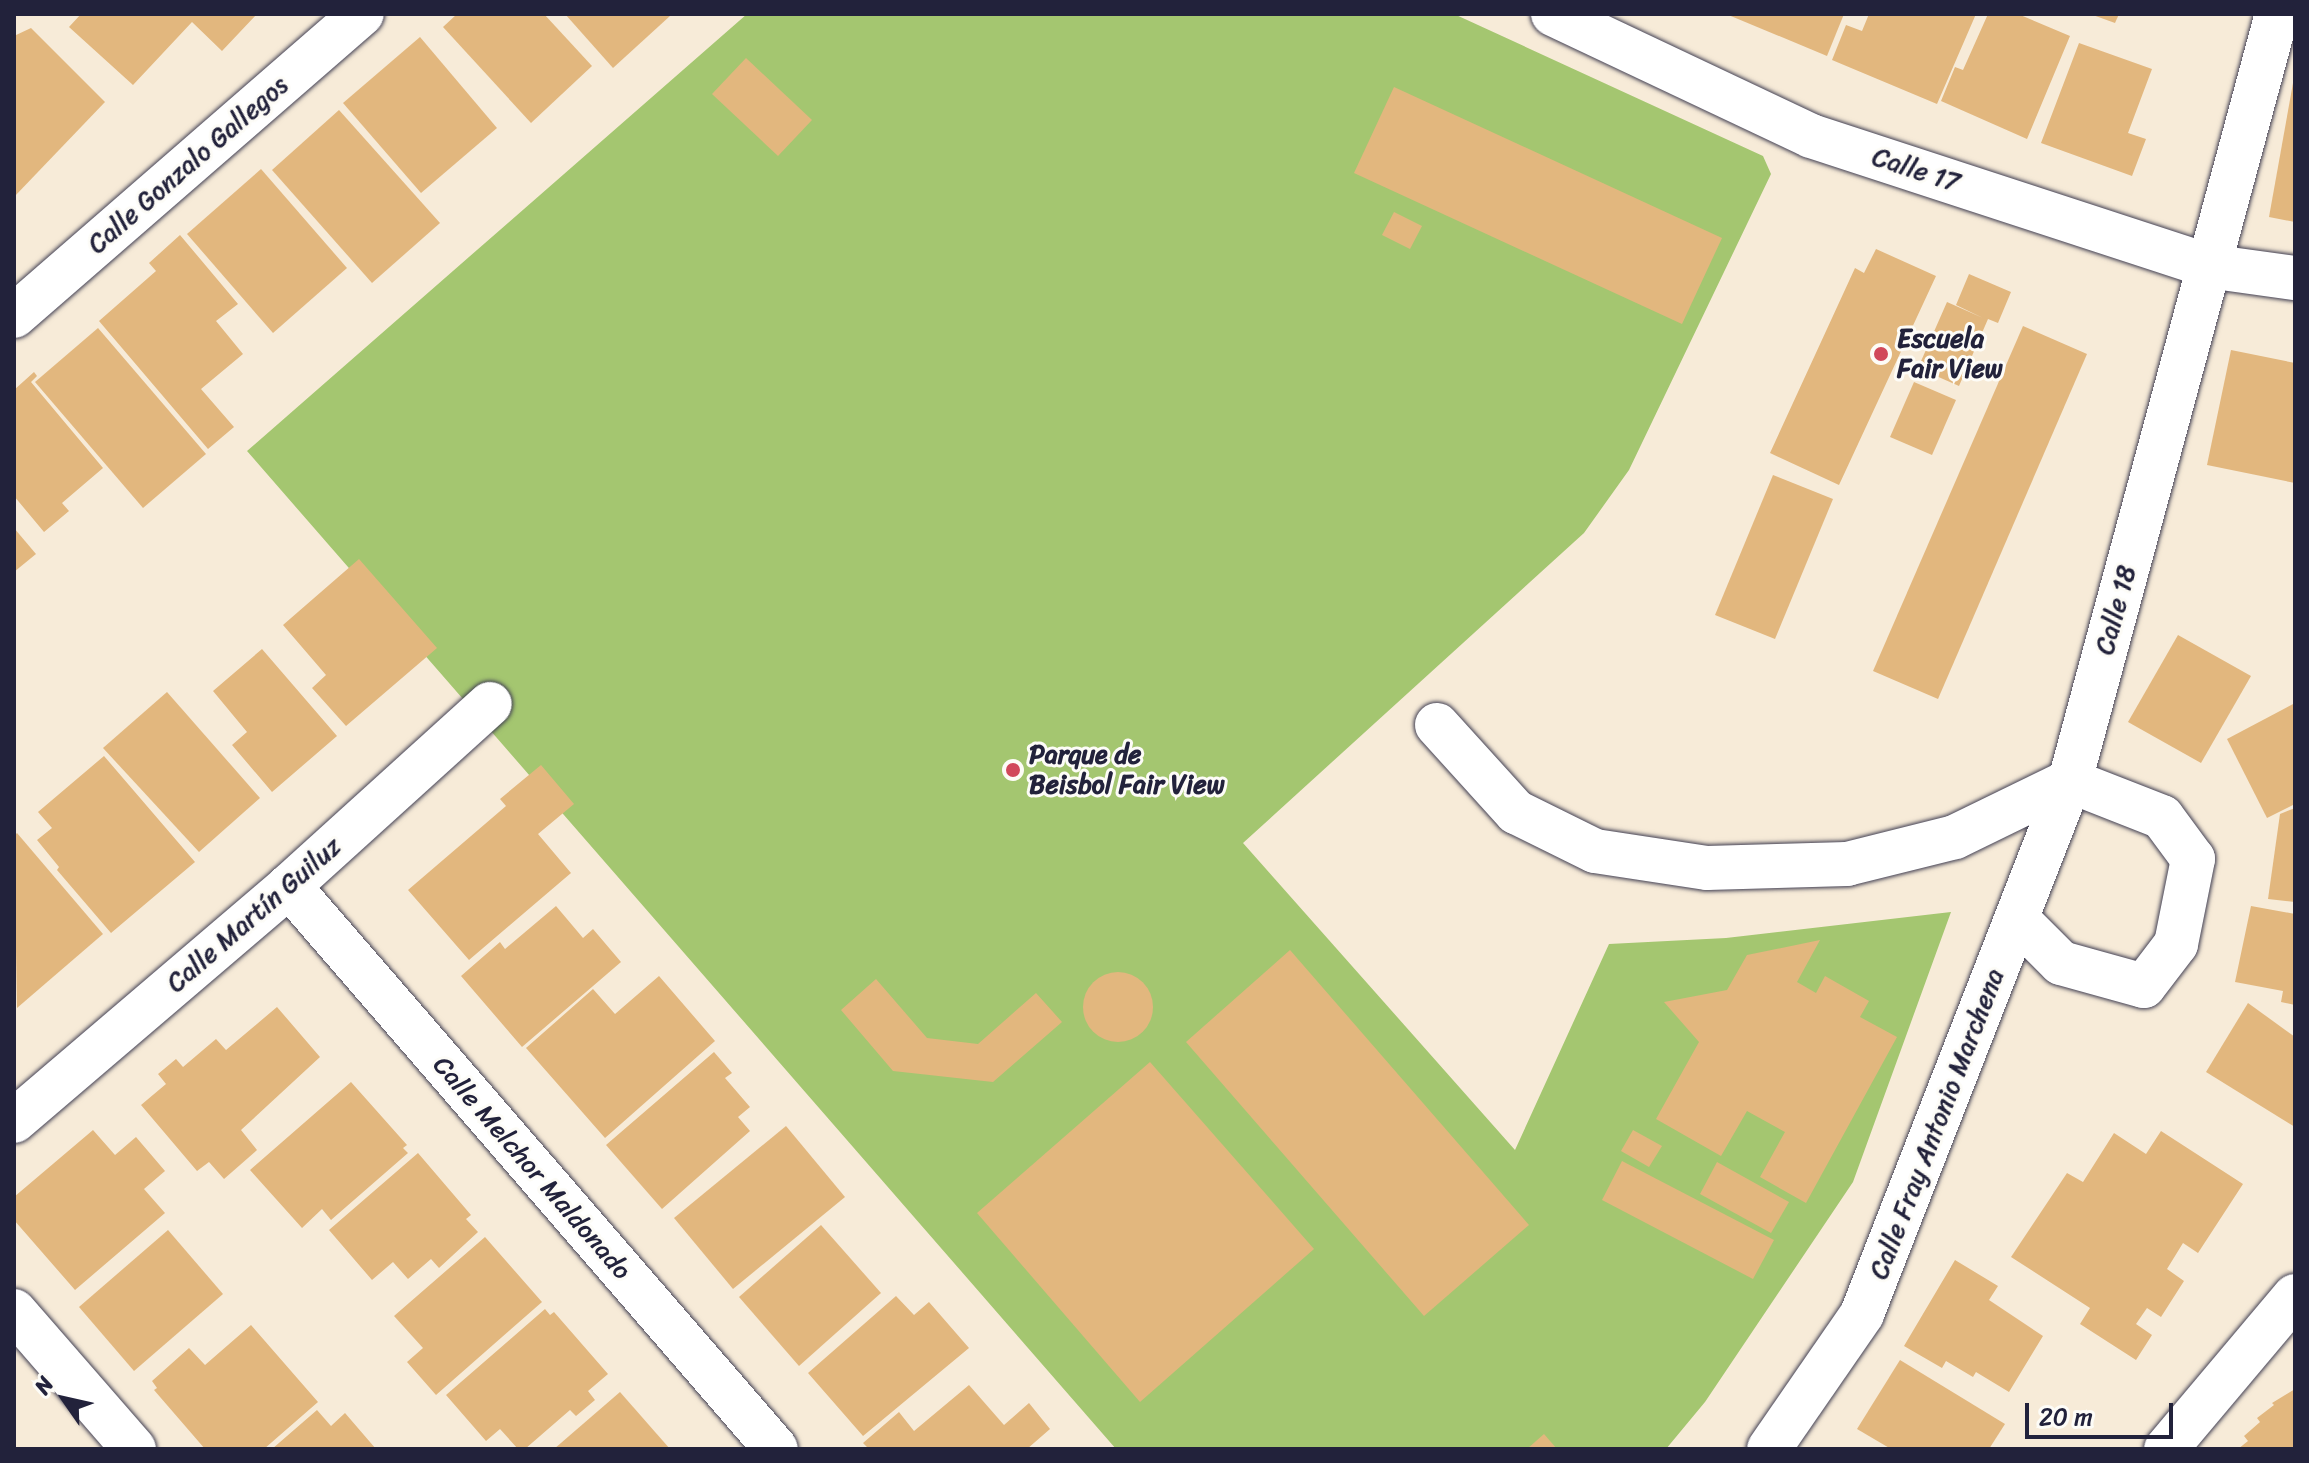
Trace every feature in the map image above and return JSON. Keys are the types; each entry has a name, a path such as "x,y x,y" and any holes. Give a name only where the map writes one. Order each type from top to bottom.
{"street":[{"name":"Calle Gonzalo Gallegos","path":"14,316 362,14"},
{"name":"Calle 17","path":"1553,14 1811,136 2208,266 2295,278"},
{"name":"Calle 18","path":"2070,781 2277,14"},
{"name":"Calle Martín Guiluz","path":"14,1121 289,886 490,704"},
{"path":"1437,725 1516,812 1595,851 1707,868 1847,864 1955,837 2070,781 2162,817 2193,859 2176,944 2144,986 2061,963 2017,919"},
{"name":"Calle Fray Antonio Marchena","path":"1769,1449 1862,1314 2070,781"},
{"name":"Calle Melchor Maldonado","path":"289,886 776,1449"},
{"path":"2166,1449 2295,1296"},
{"path":"14,1311 134,1449"}],"green space":[{"path":"747,14 1454,14 1763,156 1771,174 1629,470 1584,533 1243,843 1515,1150 1609,944 1726,938 1951,912 1853,1182 1705,1402 1666,1449 1116,1449 247,451"}],"building":[{"path":"81,14 257,14 222,51 192,22 133,85 69,27"},
{"path":"457,14 544,14 592,66 531,123 443,27"},
{"path":"565,14 669,14 670,16 613,68"},
{"path":"1726,14 1844,14 1827,56"},
{"path":"1869,14 1976,14 1937,104 1832,60 1846,25 1862,31"},
{"path":"1988,14 2018,14 2070,36 2027,139 1941,101 1955,67 1963,70"},
{"path":"2090,14 2119,14 2115,23"},
{"path":"31,28 105,102 14,197 14,36"},
{"path":"420,37 497,128 421,193 343,103"},
{"path":"2079,43 2152,69 2128,133 2146,139 2132,176 2041,143"},
{"path":"746,58 812,120 778,156 712,94"},
{"path":"2295,83 2295,222 2269,217"},
{"path":"1394,87 1722,238 1682,324 1354,173"},
{"path":"339,110 440,223 372,283 272,170"},
{"path":"261,169 347,268 273,333 187,234"},
{"path":"1394,212 1422,226 1410,249 1382,235"},
{"path":"180,235 238,304 216,321 243,354 201,389 234,427 208,449 99,321 156,271 149,263"},
{"path":"1876,249 1936,276 1839,485 1770,453 1855,268 1864,273"},
{"path":"1969,274 2011,292 1998,323 1988,319 1959,386 1918,368 1947,302 1983,318 1956,305"},
{"path":"2023,326 2087,354 1938,699 1873,671"},
{"path":"98,328 206,454 143,508 35,382"},
{"path":"2231,350 2295,363 2295,483 2207,465"},
{"path":"34,372 37,376 31,382 103,468 62,503 69,511 44,532 14,496 14,390"},
{"path":"1914,382 1956,400 1932,455 1890,437"},
{"path":"1773,475 1833,499 1775,639 1715,615"},
{"path":"14,528 36,554 14,572"},
{"path":"359,559 437,648 346,726 312,688 326,675 283,625"},
{"path":"2178,635 2251,676 2201,763 2128,722"},
{"path":"262,649 337,736 272,792 232,745 247,732 213,691"},
{"path":"167,692 260,798 199,852 103,748"},
{"path":"2295,703 2295,804 2267,818 2227,739"},
{"path":"104,756 195,862 111,933 57,870 59,867 37,840 52,828 38,812"},
{"path":"541,765 574,804 538,834 571,873 469,960 408,890 506,806 500,799"},
{"path":"2295,808 2295,902 2268,899 2280,814"},
{"path":"17,833 103,934 17,1008 14,836"},
{"path":"556,906 583,938 593,929 621,962 522,1047 461,976 500,942 505,949"},
{"path":"2251,906 2295,914 2295,1005 2281,1002 2283,991 2235,982"},
{"path":"1820,940 1797,982 1816,993 1825,976 1869,1001 1860,1017 1897,1037 1806,1203 1760,1177 1785,1132 1747,1111 1721,1156 1656,1119 1699,1042 1664,1002 1727,990 1747,955"},
{"path":"1290,950 1529,1225 1424,1316 1186,1042"},
{"path":"1118,972 1143,982 1153,1007 1143,1032 1118,1042 1093,1032 1083,1007 1093,982"},
{"path":"659,976 715,1041 605,1138 526,1048 593,989 615,1014"},
{"path":"876,979 927,1038 978,1044 1036,993 1062,1022 993,1082 893,1071 841,1010"},
{"path":"2248,1003 2295,1037 2295,1127 2206,1072"},
{"path":"277,1007 320,1057 241,1130 257,1150 224,1179 209,1162 197,1171 141,1105 166,1084 158,1074 176,1059 183,1067 216,1039 226,1050"},
{"path":"714,1052 732,1073 725,1078 750,1107 738,1117 750,1131 662,1209 606,1145"},
{"path":"1150,1062 1314,1249 1140,1402 977,1213"},
{"path":"351,1082 407,1145 403,1148 408,1153 331,1220 322,1209 302,1228 250,1170"},
{"path":"786,1126 845,1197 733,1289 674,1218"},
{"path":"93,1130 115,1155 136,1137 165,1171 144,1189 165,1213 75,1290 14,1220 14,1197"},
{"path":"1633,1130 1662,1146 1649,1167 1621,1151"},
{"path":"2161,1131 2243,1184 2198,1253 2183,1243 2167,1269 2184,1281 2161,1317 2147,1308 2136,1324 2152,1335 2136,1360 2080,1324 2090,1308 2011,1257 2067,1173 2083,1182 2114,1133 2146,1154"},
{"path":"418,1153 471,1215 466,1219 478,1232 439,1268 431,1259 408,1279 393,1262 372,1280 329,1230"},
{"path":"1622,1161 1774,1240 1753,1279 1602,1200"},
{"path":"1717,1162 1789,1202 1771,1233 1700,1194"},
{"path":"821,1225 881,1293 799,1366 739,1297"},
{"path":"168,1230 223,1294 134,1371 79,1307"},
{"path":"485,1237 542,1302 436,1395 407,1362 423,1348 394,1316"},
{"path":"1955,1260 1998,1286 1989,1300 2043,1336 2009,1392 1976,1372 1973,1377 1946,1361 1942,1368 1904,1346"},
{"path":"896,1296 914,1315 929,1302 969,1348 863,1436 808,1373"},
{"path":"545,1309 550,1315 554,1312 608,1374 588,1391 595,1400 576,1416 570,1410 525,1449 518,1449 500,1429 486,1441 446,1395"},
{"path":"251,1325 318,1402 264,1449 205,1449 154,1390 157,1388 152,1381 189,1348 205,1365"},
{"path":"1900,1360 2005,1424 1989,1449 1891,1449 1857,1429"},
{"path":"969,1385 1004,1425 1029,1403 1050,1429 1027,1449 869,1449 863,1443 899,1412 914,1431"},
{"path":"2295,1389 2295,1449 2238,1449 2248,1441 2244,1436 2260,1422 2257,1418 2274,1405 2272,1403"},
{"path":"620,1392 670,1449 554,1449"},
{"path":"317,1410 331,1426 345,1413 376,1449 272,1449"},
{"path":"1544,1434 1557,1449 1527,1449"}],"place":[{"name":"Escuela Fair View","path":"1881,354"},
{"name":"Parque de Beisbol Fair View","path":"1013,770"}]}
